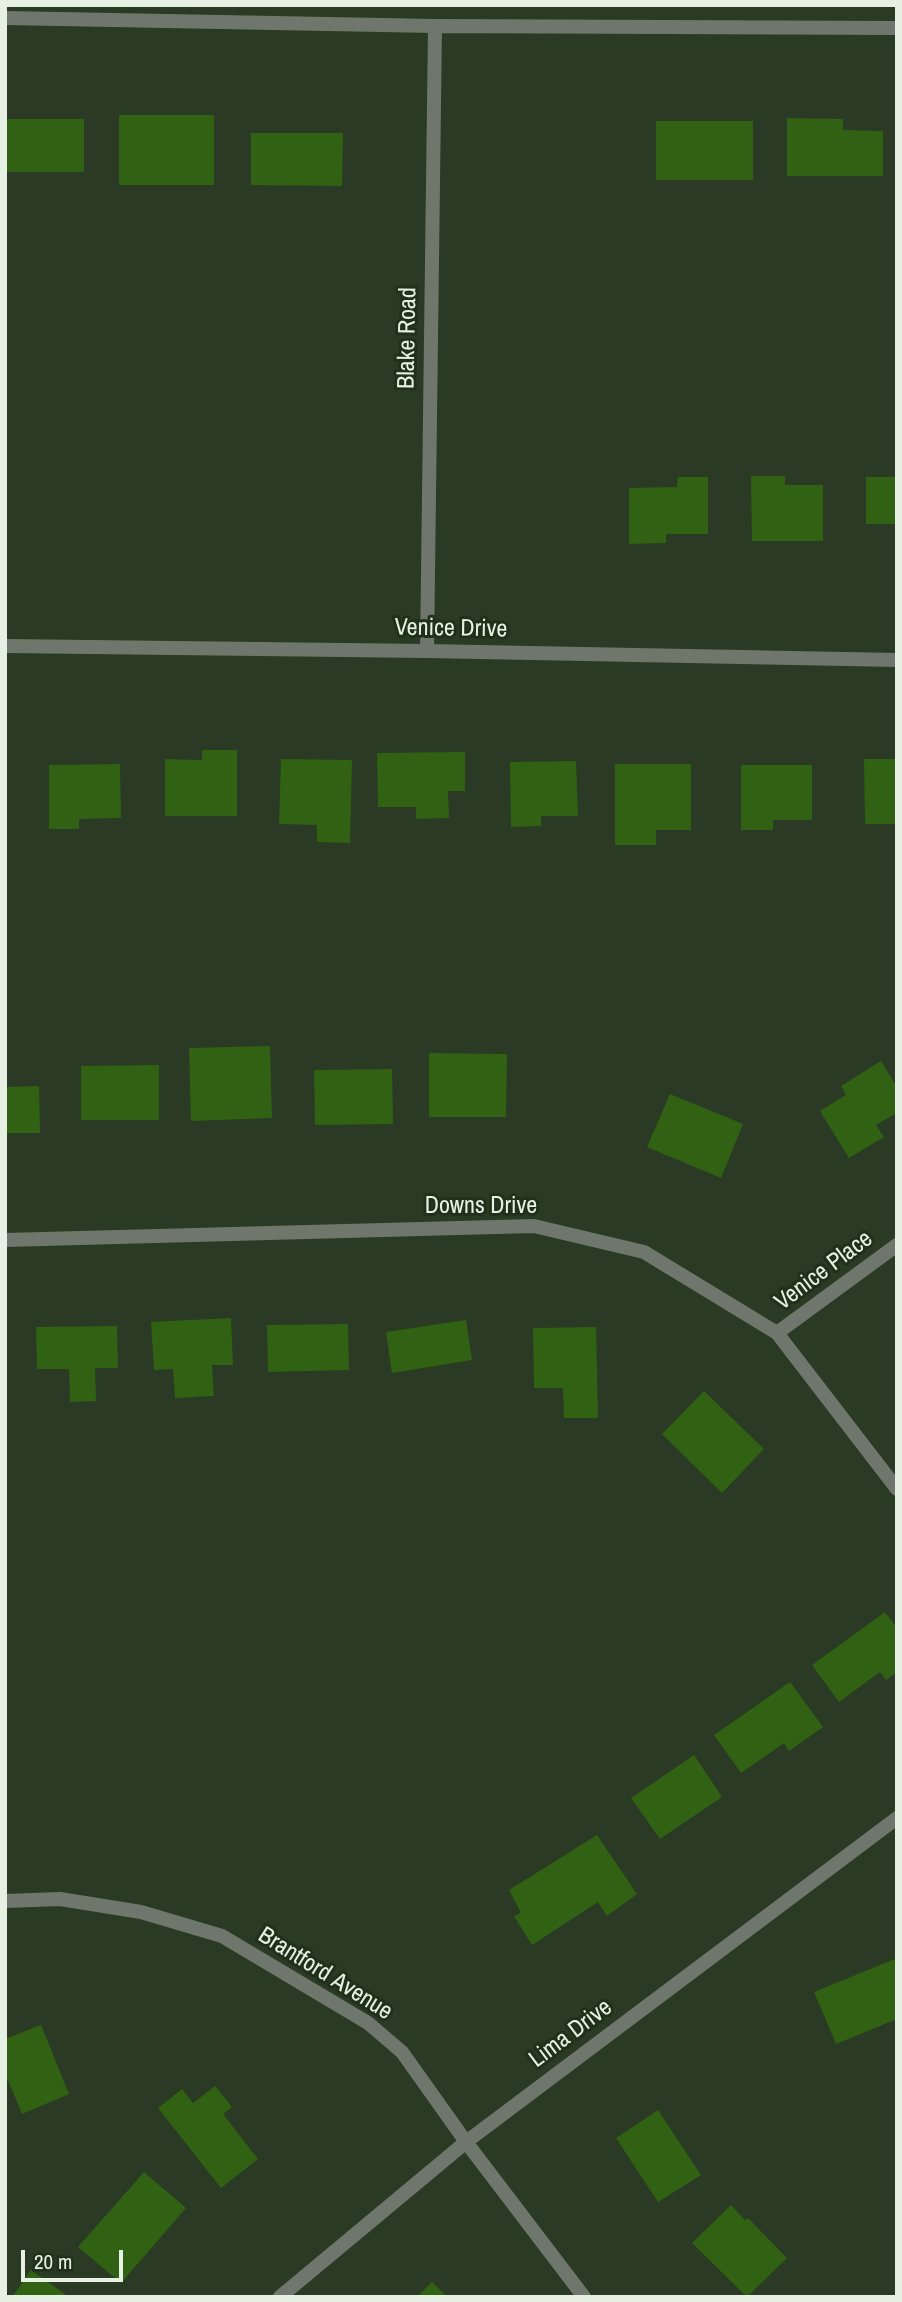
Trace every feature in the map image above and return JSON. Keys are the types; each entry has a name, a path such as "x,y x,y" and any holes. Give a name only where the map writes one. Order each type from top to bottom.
{"street":[{"path":"5,18 435,26 897,28"},
{"name":"Blake Road","path":"427,651 435,26"},
{"name":"Venice Drive","path":"5,646 897,660"},
{"name":"Downs Drive","path":"5,1240 534,1226 644,1252 777,1333 897,1489"},
{"name":"Venice Place","path":"777,1333 897,1245"},
{"name":"Lima Drive","path":"280,2297 466,2142 897,1818"},
{"name":"Brantford Avenue","path":"5,1901 60,1899 141,1912 222,1936 368,2023 402,2052 466,2142 584,2297"}],"building":[{"path":"119,115 214,115 214,185 119,185"},
{"path":"787,118 843,119 843,130 883,131 883,176 787,176"},
{"path":"5,119 84,119 84,172 5,172"},
{"path":"656,121 753,121 753,180 656,180"},
{"path":"251,133 343,133 342,186 251,185"},
{"path":"751,476 785,476 785,485 823,485 823,541 752,541"},
{"path":"678,477 708,477 708,534 666,534 666,543 629,544 629,488 677,487"},
{"path":"866,477 897,477 897,524 866,524"},
{"path":"202,750 237,750 237,816 165,816 165,759 202,760"},
{"path":"465,752 465,791 448,791 449,818 416,819 416,807 378,807 377,753"},
{"path":"281,759 352,760 350,843 317,842 317,825 279,824"},
{"path":"864,759 897,759 897,824 865,824"},
{"path":"576,761 578,816 541,816 541,826 511,827 510,762"},
{"path":"120,764 121,818 79,819 79,829 49,829 49,765"},
{"path":"615,764 691,764 691,830 656,830 656,845 615,845"},
{"path":"741,765 812,765 812,820 773,820 773,830 741,830"},
{"path":"270,1046 272,1118 191,1121 189,1048"},
{"path":"429,1053 507,1054 506,1117 429,1117"},
{"path":"881,1061 897,1087 897,1113 876,1125 884,1137 849,1158 820,1111 846,1095 841,1086"},
{"path":"159,1065 159,1120 81,1120 81,1066"},
{"path":"392,1069 393,1124 315,1125 314,1070"},
{"path":"39,1086 40,1133 5,1133 5,1087"},
{"path":"670,1094 743,1124 721,1178 647,1147"},
{"path":"231,1318 233,1365 212,1365 214,1396 175,1398 173,1369 154,1370 151,1322"},
{"path":"466,1320 472,1360 392,1373 386,1332"},
{"path":"348,1324 349,1370 268,1372 267,1325"},
{"path":"117,1326 118,1368 95,1368 96,1401 70,1402 69,1369 37,1369 36,1327"},
{"path":"596,1327 598,1418 564,1418 563,1388 534,1388 533,1328"},
{"path":"704,1391 764,1449 722,1493 662,1434"},
{"path":"885,1612 897,1628 897,1672 886,1680 880,1672 839,1702 812,1665"},
{"path":"790,1682 823,1727 789,1751 784,1743 741,1773 714,1735"},
{"path":"694,1755 722,1797 660,1839 631,1798"},
{"path":"597,1835 637,1894 607,1916 598,1902 532,1945 514,1916 521,1913 509,1890"},
{"path":"897,1958 897,2019 836,2044 814,1992"},
{"path":"41,2025 69,2094 22,2114 5,2073 5,2039"},
{"path":"215,2086 232,2107 223,2114 258,2159 221,2188 158,2108 182,2089 193,2103"},
{"path":"658,2110 701,2175 658,2202 616,2138"},
{"path":"144,2172 186,2208 121,2283 78,2247"},
{"path":"731,2205 745,2220 748,2218 787,2258 747,2297 692,2243"},
{"path":"31,2270 69,2297 12,2297"},
{"path":"432,2282 447,2297 417,2297"}]}
